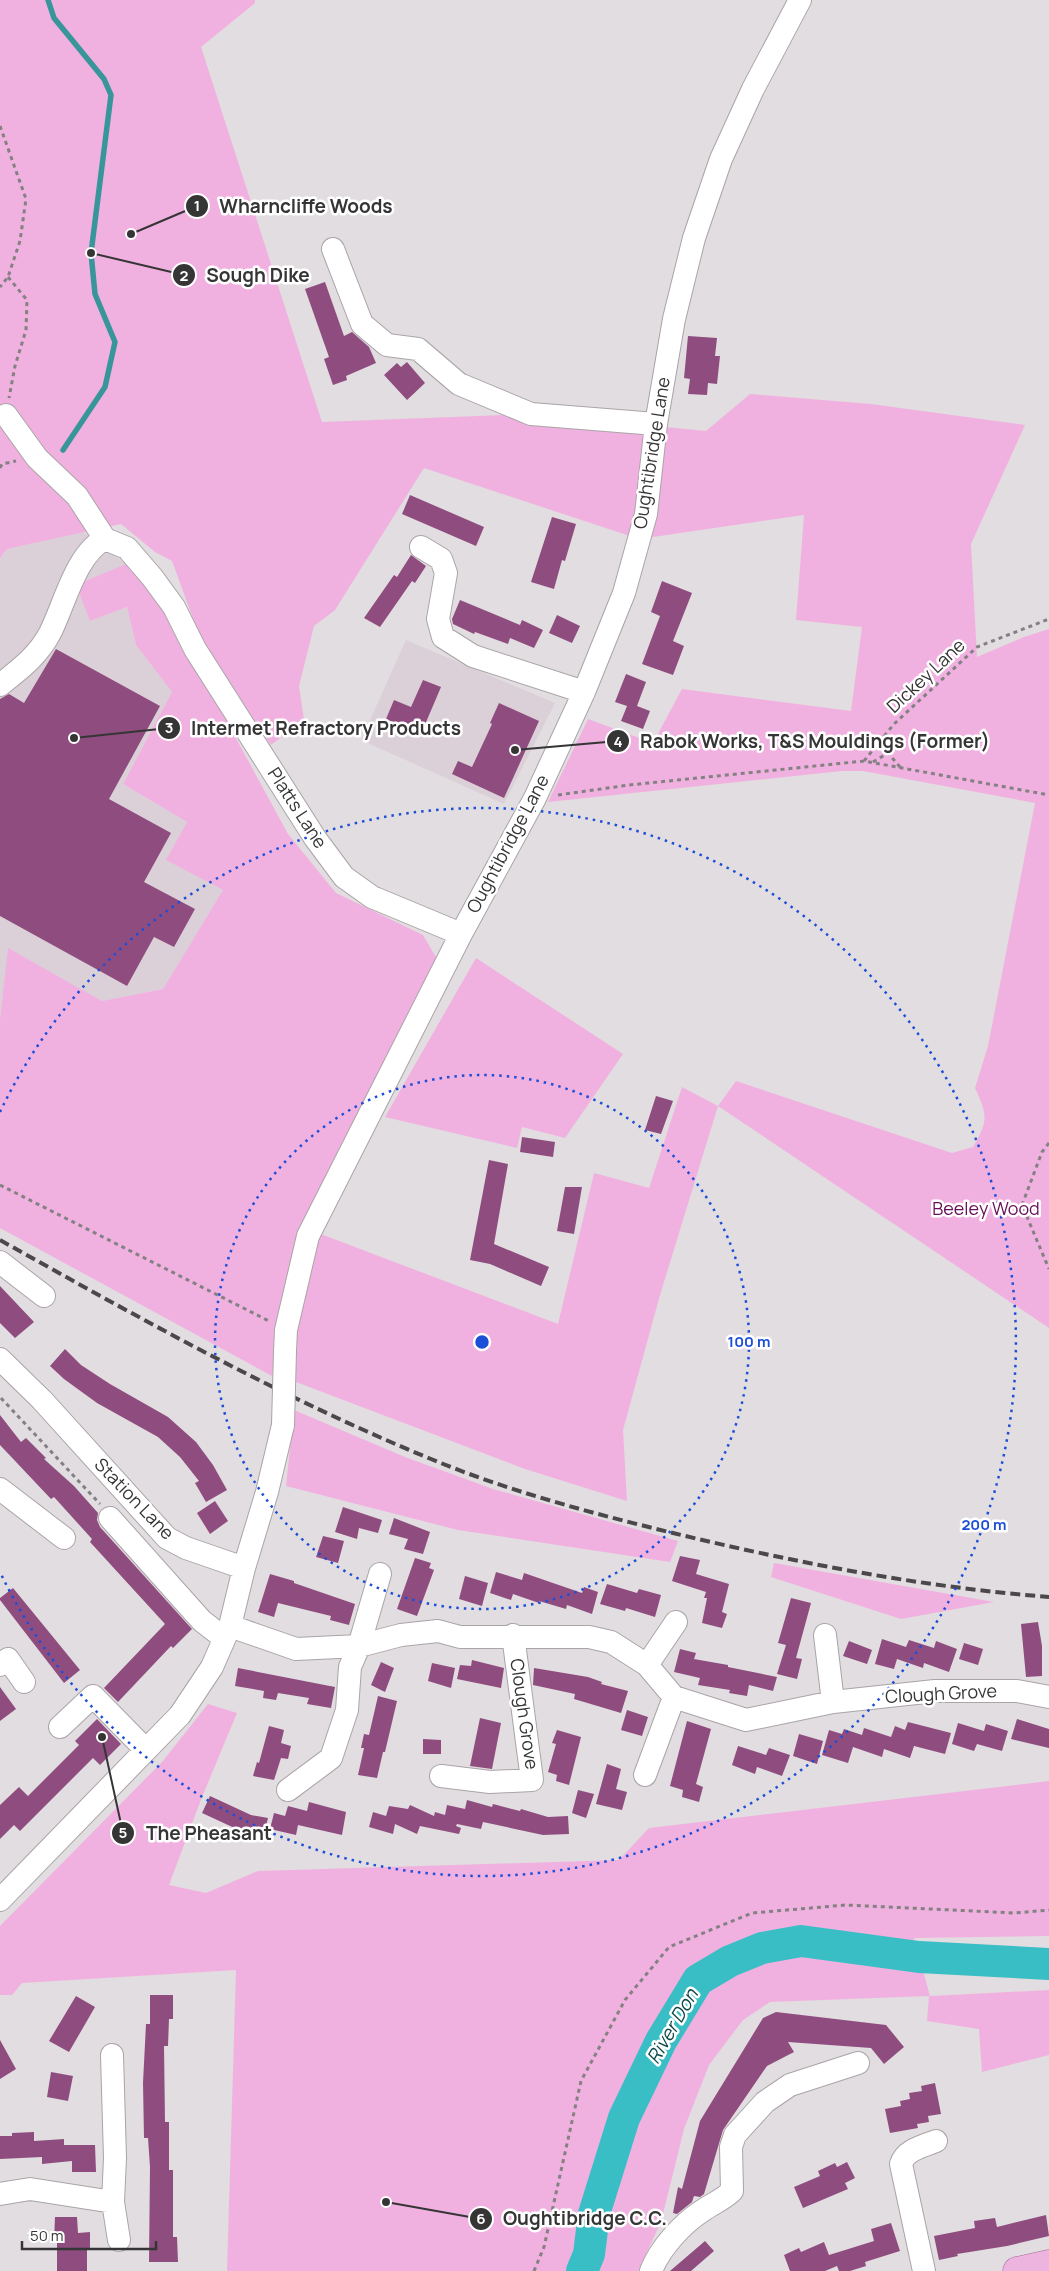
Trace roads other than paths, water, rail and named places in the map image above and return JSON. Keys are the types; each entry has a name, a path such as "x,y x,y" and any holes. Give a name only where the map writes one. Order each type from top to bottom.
{"main road":[{"path":"1017,2271 1049,2264"}],"street":[{"name":"Oughtibridge Lane","path":"244,1568 267,1492 282,1425 286,1341 308,1236 461,934 535,798 584,692 624,592 644,522 656,424 674,318 694,238 721,158 800,0"},
{"path":"333,249 362,324 387,345 418,349 459,384 531,414 656,424"},
{"path":"0,685 31,660 49,634 81,562 106,540 77,496 37,458 6,415"},
{"name":"Platts Lane","path":"106,540 127,548 152,577 168,600 195,649 315,838 344,877 372,897 461,934"},
{"path":"421,547 441,559 446,573 438,619 443,637 473,656 584,692"},
{"path":"0,1262 44,1296"},
{"name":"Station Lane","path":"0,1359 42,1400 167,1538 186,1548 244,1568"},
{"path":"0,1489 64,1538"},
{"name":"Clough Grove","path":"110,1518 202,1621 227,1632 296,1649 359,1646 401,1635 438,1631 460,1637 513,1635 589,1636 611,1642 647,1665 674,1696 746,1720 834,1702 935,1691 1017,1691 1049,1697"},
{"path":"3,1890 180,1715 212,1667 227,1632 244,1568"},
{"path":"288,1790 331,1758 347,1710 350,1667 359,1646 380,1574"},
{"path":"647,1665 676,1622"},
{"name":"Clough Grove","path":"441,1776 490,1782 532,1780 513,1635"},
{"path":"825,1635 834,1702"},
{"path":"2,1657 24,1682"},
{"path":"60,1727 93,1696 145,1749"},
{"path":"645,1775 674,1696"},
{"path":"112,2055 115,2158 113,2202 119,2240"},
{"path":"651,2271 673,2237 699,2212 726,2197 732,2191 731,2146 735,2135 765,2102 790,2085 858,2063"},
{"path":"924,2271 901,2164 902,2158 909,2152 936,2141"},
{"path":"0,2194 30,2189 113,2202"}],"waterway":[{"path":"48,0 54,18 104,79 111,95 91,253 95,294 115,342 105,387 63,450"},
{"name":"River Don","path":"582,2271 589,2254 594,2214 624,2118 661,2041 698,1980 730,1961 762,1948 801,1941 919,1957 1049,1964"}],"railway":[{"path":"0,1240 159,1328 266,1384 375,1435 460,1471 611,1518 766,1554 907,1580 1001,1593 1049,1597"}],"place":[{"name":"Wharncliffe Woods","path":"131,234"},
{"name":"Sough Dike","path":"91,253"},
{"name":"Intermet Refractory Products","path":"74,738"},
{"name":"Rabok Works, T&S Mouldings (Former)","path":"515,750"},
{"name":"The Pheasant","path":"102,1737"},
{"name":"Oughtibridge C.C.","path":"386,2202"}],"park label":[{"name":"Beeley Wood","path":"986,1209"}]}
